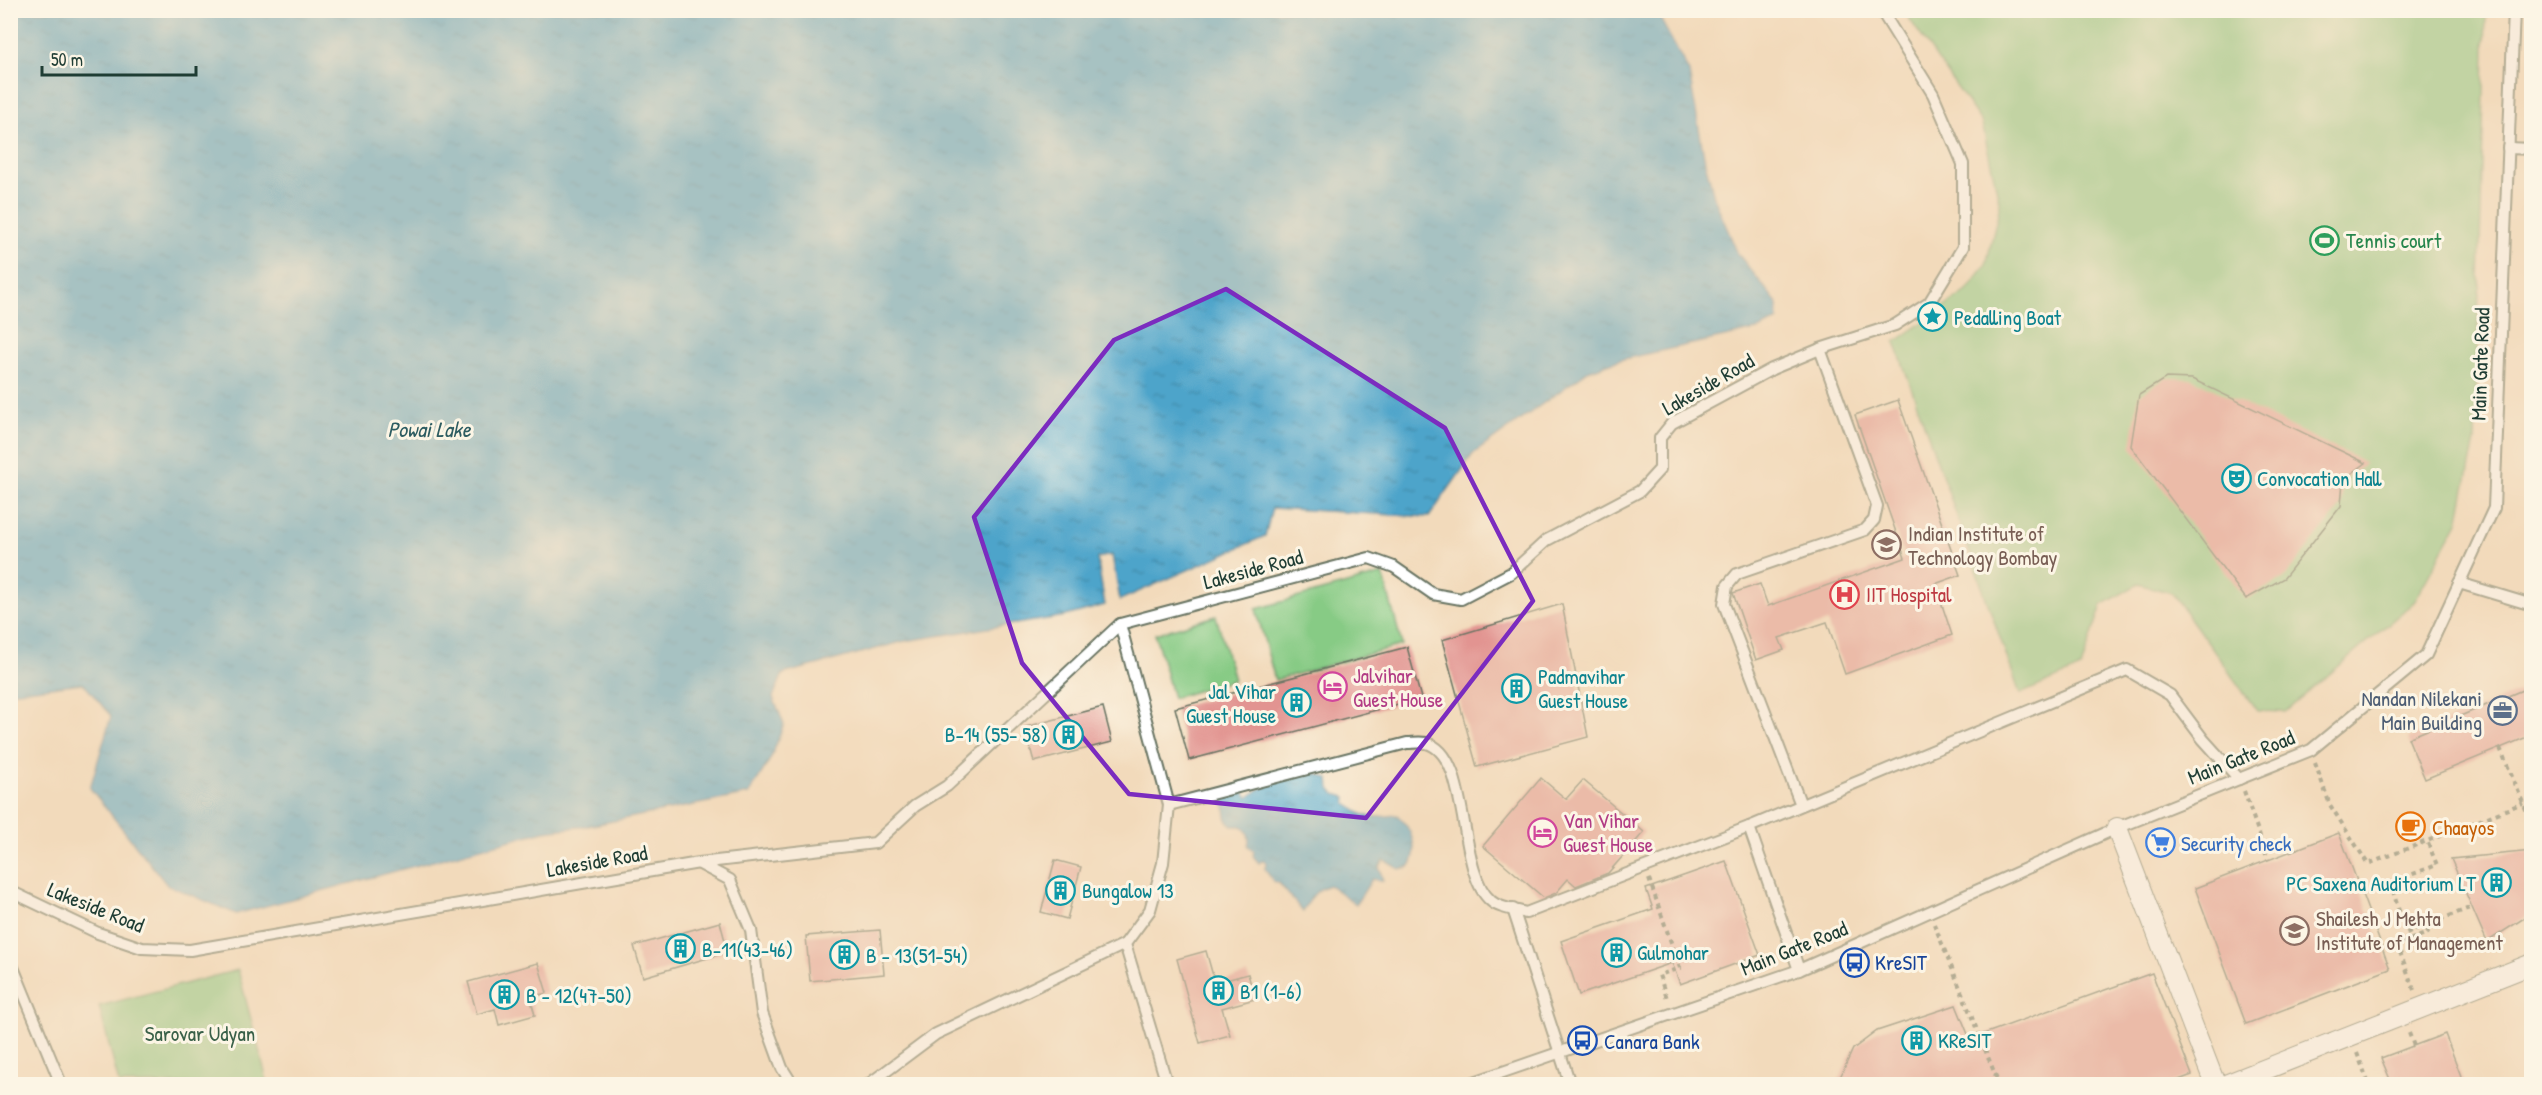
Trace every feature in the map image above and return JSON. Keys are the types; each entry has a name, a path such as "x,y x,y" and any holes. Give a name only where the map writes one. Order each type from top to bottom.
{"street":[{"path":"2117,828 2216,1084"},
{"path":"2228,1084 2532,964"}],"lane":[{"name":"Lakeside Road","path":"10,891 98,933 142,948 190,950 699,863 875,843 915,806 947,786 1120,624 1369,558 1394,567 1433,594 1461,599 1512,573 1547,540 1640,490 1660,469 1660,438 1672,423 1772,369 1820,349 1895,325 1929,303 1963,247 1963,164 1933,93 1881,10"},
{"name":"Main Gate Road","path":"1468,1084 1559,1055 1799,970 2117,828 2310,750 2426,655 2494,508 2514,10"},
{"path":"2508,148 2532,149"},
{"path":"1801,805 1724,604 1727,586 1737,574 1865,530 1874,520 1877,506 1820,349"},
{"path":"2459,583 2532,605"},
{"path":"869,1084 936,1034 1125,944 1150,910 1163,863 1169,805 1120,624"},
{"path":"1169,805 1407,743 1427,743 1439,751 1452,772 1474,878 1491,902 1526,913 1749,827 2127,670 2170,695 2203,739 2240,779"},
{"path":"1749,827 1799,970"},
{"path":"699,863 730,880 752,930 762,1013 782,1068 792,1084"},
{"path":"1513,909 1570,1084"},
{"path":"1125,944 1167,1084"},
{"path":"10,960 61,1084"}],"path":[{"path":"2500,747 2532,824"},
{"path":"2310,750 2330,805 2368,864 2523,803"},
{"path":"2240,779 2268,860"},
{"path":"2362,893 2437,865 2427,841"},
{"path":"1645,867 1680,968 1659,975 1673,1015"},
{"path":"2390,882 2406,933 2472,907"},
{"path":"1929,912 1999,1084"},
{"path":"2421,1008 2397,944 2428,933 2425,926"},
{"path":"2351,1036 2369,1084"}],"highlighted area":[{"path":"1226,289 1445,428 1533,601 1366,818 1129,794 1022,663 974,517 1114,340"}],"green space":[{"path":"1904,11 2486,11 2475,441 2458,522 2414,602 2285,712 2257,711 2172,593 2138,584 2102,605 2081,668 2020,694 1895,342 1967,291 1986,265 2000,205 1982,123"},
{"path":"1383,574 1402,645 1275,680 1256,609"},
{"path":"1216,616 1234,680 1173,698 1155,634"},
{"name":"Sarovar Udyan","path":"238,970 268,1084 119,1084 99,1006"}],"water":[{"name":"Powai Lake","path":"10,11 1656,11 1689,72 1705,162 1715,200 1738,254 1777,303 1778,320 1761,329 1619,360 1588,371 1473,454 1429,517 1272,508 1265,536 1120,600 1112,555 1097,558 1105,605 1066,616 905,641 783,674 773,697 784,724 771,758 749,794 588,826 545,831 236,914 167,885 90,788 111,716 83,683 11,692"},
{"path":"1311,771 1329,779 1330,789 1335,794 1346,797 1346,804 1361,814 1371,817 1397,815 1402,819 1410,832 1414,854 1409,867 1399,869 1384,860 1379,867 1383,881 1372,879 1356,904 1329,885 1316,892 1303,912 1279,883 1273,881 1265,869 1266,862 1263,860 1259,863 1253,856 1254,851 1248,846 1248,835 1244,828 1232,826 1228,822 1219,794 1242,788 1248,798 1258,790 1281,779"}],"building":[{"name":"Convocation Hall","path":"2166,378 2192,379 2366,463 2343,480 2341,506 2284,578 2246,599 2131,446 2139,395"},
{"name":"IIT Hospital","path":"1898,400 1960,575 1935,584 1952,635 1845,674 1827,622 1779,638 1784,650 1756,660 1733,593 1760,584 1768,606 1905,558 1855,415"},
{"name":"Padmavihar Guest House","path":"1562,604 1588,737 1477,767 1442,640"},
{"name":"Jal Vihar Guest House","path":"1407,647 1421,698 1189,760 1175,708"},
{"name":"Nandan Nilekani Main Building","path":"2532,686 2532,735 2425,779 2408,738"},
{"name":"B-14 (55- 58)","path":"1103,707 1112,742 1034,762 1025,727"},
{"path":"1541,778 1566,799 1583,780 1644,832 1608,873 1576,886 1568,879 1556,893 1544,898 1483,846"},
{"path":"2339,833 2390,969 2246,1024 2195,888"},
{"name":"PC Saxena Auditorium LT","path":"2532,851 2532,913 2487,942 2451,859"},
{"name":"Bungalow 13","path":"1055,860 1081,867 1067,919 1041,912"},
{"path":"1726,861 1760,955 1680,984 1672,963 1579,995 1561,941 1653,909 1646,889"},
{"name":"B-11(43-46)","path":"720,922 728,952 643,977 634,946"},
{"name":"B - 13(51-54)","path":"880,930 884,974 810,981 806,936"},
{"name":"B1 (1-6)","path":"1206,951 1215,983 1248,974 1255,999 1222,1008 1230,1035 1200,1043 1177,959"},
{"name":"B - 12(47-50)","path":"538,963 547,993 530,997 535,1015 499,1025 495,1009 477,1014 468,982"},
{"path":"2152,973 2192,1075 2168,1084 1837,1084 1853,1049 1877,1031 1956,1005 1970,1039"},
{"path":"2445,1034 2464,1084 2392,1084 2381,1058"}],"place":[{"name":"Tennis court","path":"2325,240"},
{"name":"Pedalling Boat","path":"1933,317"},
{"name":"Convocation Hall","path":"2236,478"},
{"name":"Indian Institute of Technology Bombay","path":"1887,545"},
{"name":"IIT Hospital","path":"1845,594"},
{"name":"Jalvihar Guest House","path":"1332,687"},
{"name":"Padmavihar Guest House","path":"1517,688"},
{"name":"Jal Vihar Guest House","path":"1297,703"},
{"name":"Nandan Nilekani Main Building","path":"2503,710"},
{"name":"B-14 (55- 58)","path":"1069,734"},
{"name":"Chaayos","path":"2411,827"},
{"name":"Van Vihar Guest House","path":"1542,832"},
{"name":"Security check","path":"2160,843"},
{"name":"PC Saxena Auditorium LT","path":"2497,883"},
{"name":"Bungalow 13","path":"1061,890"},
{"name":"Shailesh J Mehta Institute of Management","path":"2295,930"},
{"name":"B-11(43-46)","path":"681,949"},
{"name":"Gulmohar","path":"1616,952"},
{"name":"B - 13(51-54)","path":"845,955"},
{"name":"KreSIT","path":"1854,962"},
{"name":"B1 (1-6)","path":"1219,991"},
{"name":"B - 12(47-50)","path":"505,995"},
{"name":"KReSIT","path":"1917,1040"},
{"name":"Canara Bank","path":"1583,1041"}]}
